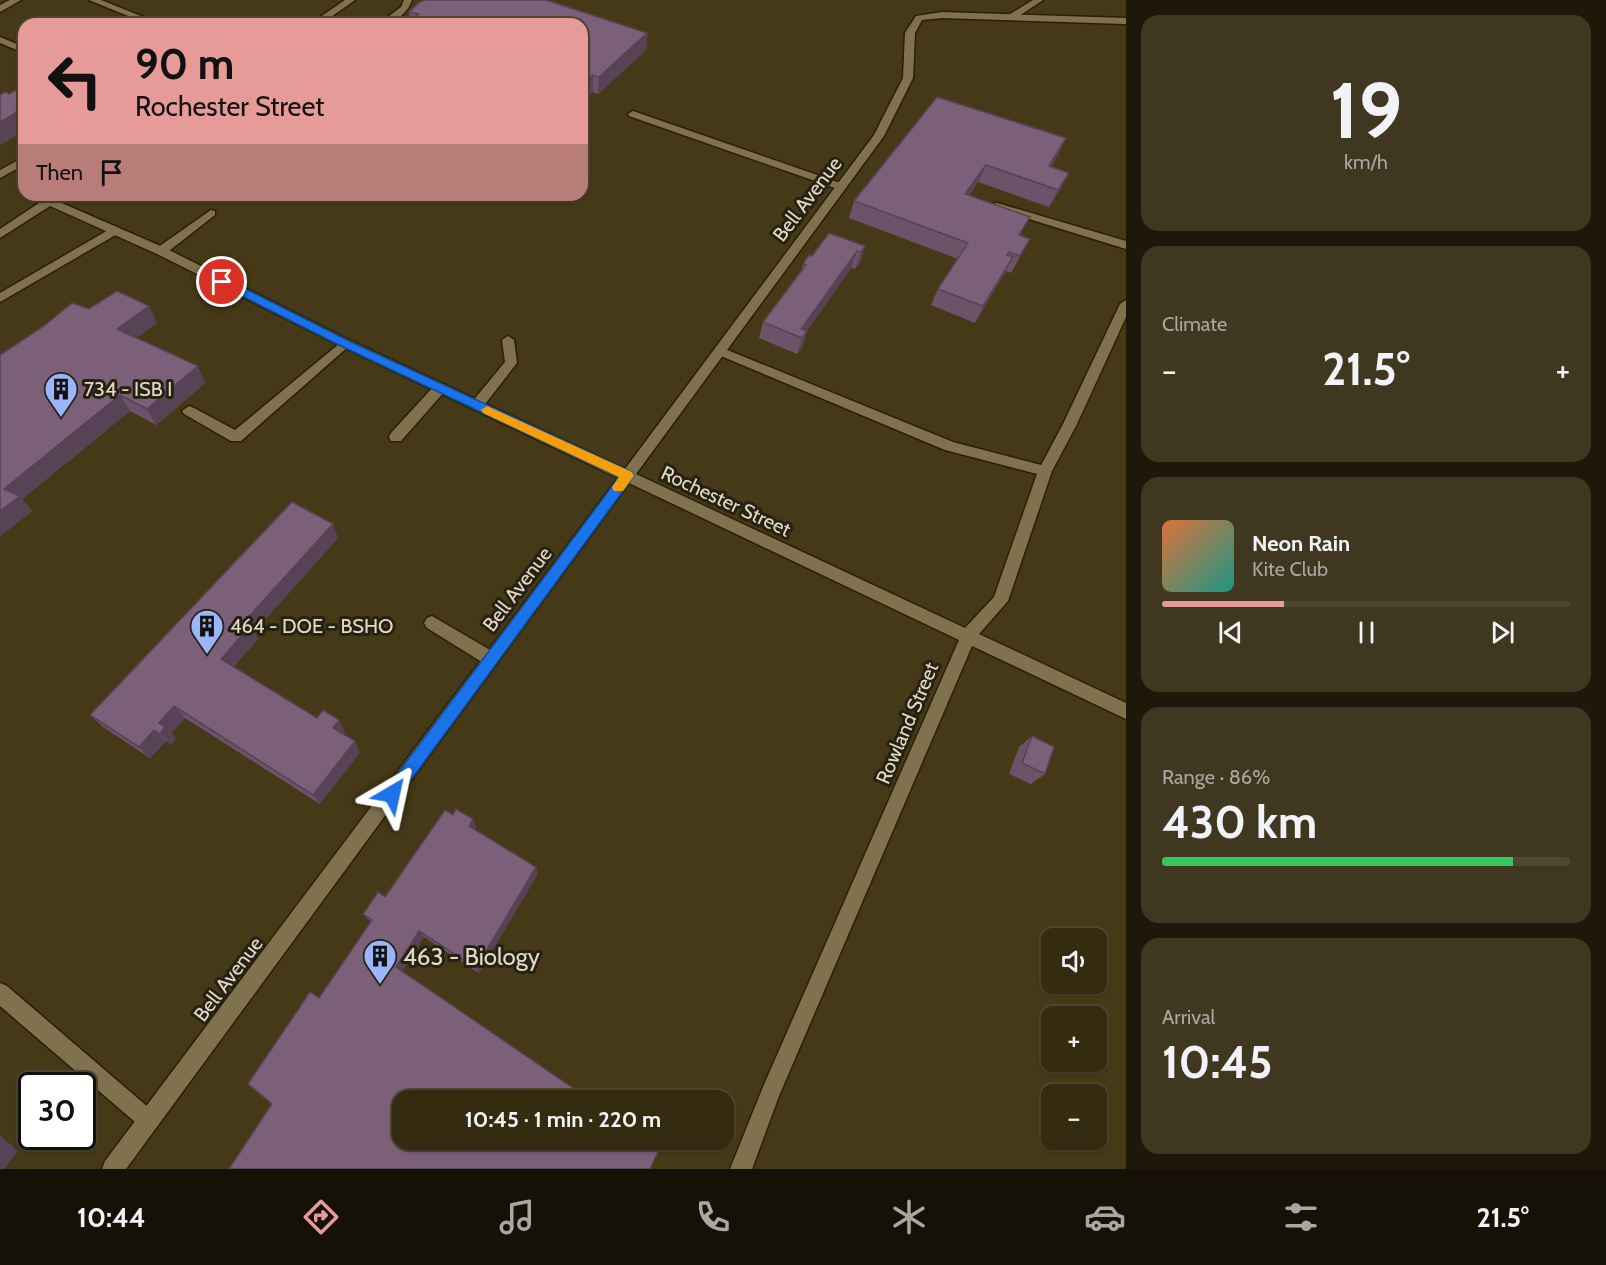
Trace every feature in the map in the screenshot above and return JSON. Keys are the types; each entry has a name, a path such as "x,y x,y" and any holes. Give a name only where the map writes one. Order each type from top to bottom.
{"street":[{"path":"0,9 17,0"},
{"path":"93,0 140,18"},
{"path":"324,18 351,0"},
{"path":"392,18 405,8 408,0"},
{"path":"1010,18 1039,0"},
{"name":"Bell Avenue","path":"113,1169 879,136 908,78 910,33 919,18 942,15 1010,18"},
{"path":"1010,18 1126,21"},
{"path":"0,40 18,48"},
{"path":"633,114 842,187"},
{"path":"0,175 18,164"},
{"path":"0,234 50,201"},
{"name":"Rochester Street","path":"60,201 345,344 1126,711"},
{"path":"982,202 1126,245"},
{"path":"161,251 211,213"},
{"path":"0,298 115,230"},
{"name":"Rowland Street","path":"741,1169 775,1083 968,636 999,602 1044,471 1070,424 1126,304"},
{"path":"477,405 511,363 508,340"},
{"path":"189,411 236,437 345,344"},
{"path":"720,351 950,446 1044,471"},
{"path":"396,436 440,388"},
{"path":"432,623 491,659"},
{"path":"0,993 149,1121"}],"building":[{"path":"425,0 546,0 647,33 599,77 593,75 588,80 588,18 415,18 419,14 409,12"},
{"path":"18,89 18,112 0,122 0,95 5,92 9,94"},
{"path":"937,97 1066,138 1049,166 1069,173 1058,190 986,165 965,194 1030,217 1019,235 1030,239 1020,256 1009,252 1007,255 1013,257 983,306 938,289 968,243 854,201"},
{"path":"829,233 865,246 861,252 857,251 801,329 807,331 802,338 763,322 806,265 803,264 809,255 812,256"},
{"name":"734 - ISB I","path":"117,291 149,306 117,329 198,366 147,409 120,395 4,489 20,496 0,511 0,355 44,326 72,303 89,309"},
{"name":"464 - DOE - BSHO","path":"292,502 333,524 244,622 250,626 221,659 317,718 323,710 339,720 333,728 355,741 313,795 174,706 159,723 165,727 160,734 154,730 139,747 90,715"},
{"path":"1032,736 1054,747 1045,774 1022,763"},
{"name":"463 - Biology","path":"456,809 473,819 469,826 536,867 476,968 419,931 396,967 576,1090 392,1090 392,1150 659,1150 650,1169 229,1169 272,1104 248,1084 310,992 319,998 372,920 363,914 378,892 385,897 445,810 453,815"}],"slow traffic":[{"path":"487,410 627,476 619,487"}],"place":[{"name":"734 - ISB I","path":"61,418"},
{"name":"464 - DOE - BSHO","path":"207,655"},
{"name":"463 - Biology","path":"380,985"}],"route":[{"path":"222,282 345,344 627,476 392,794"}]}
